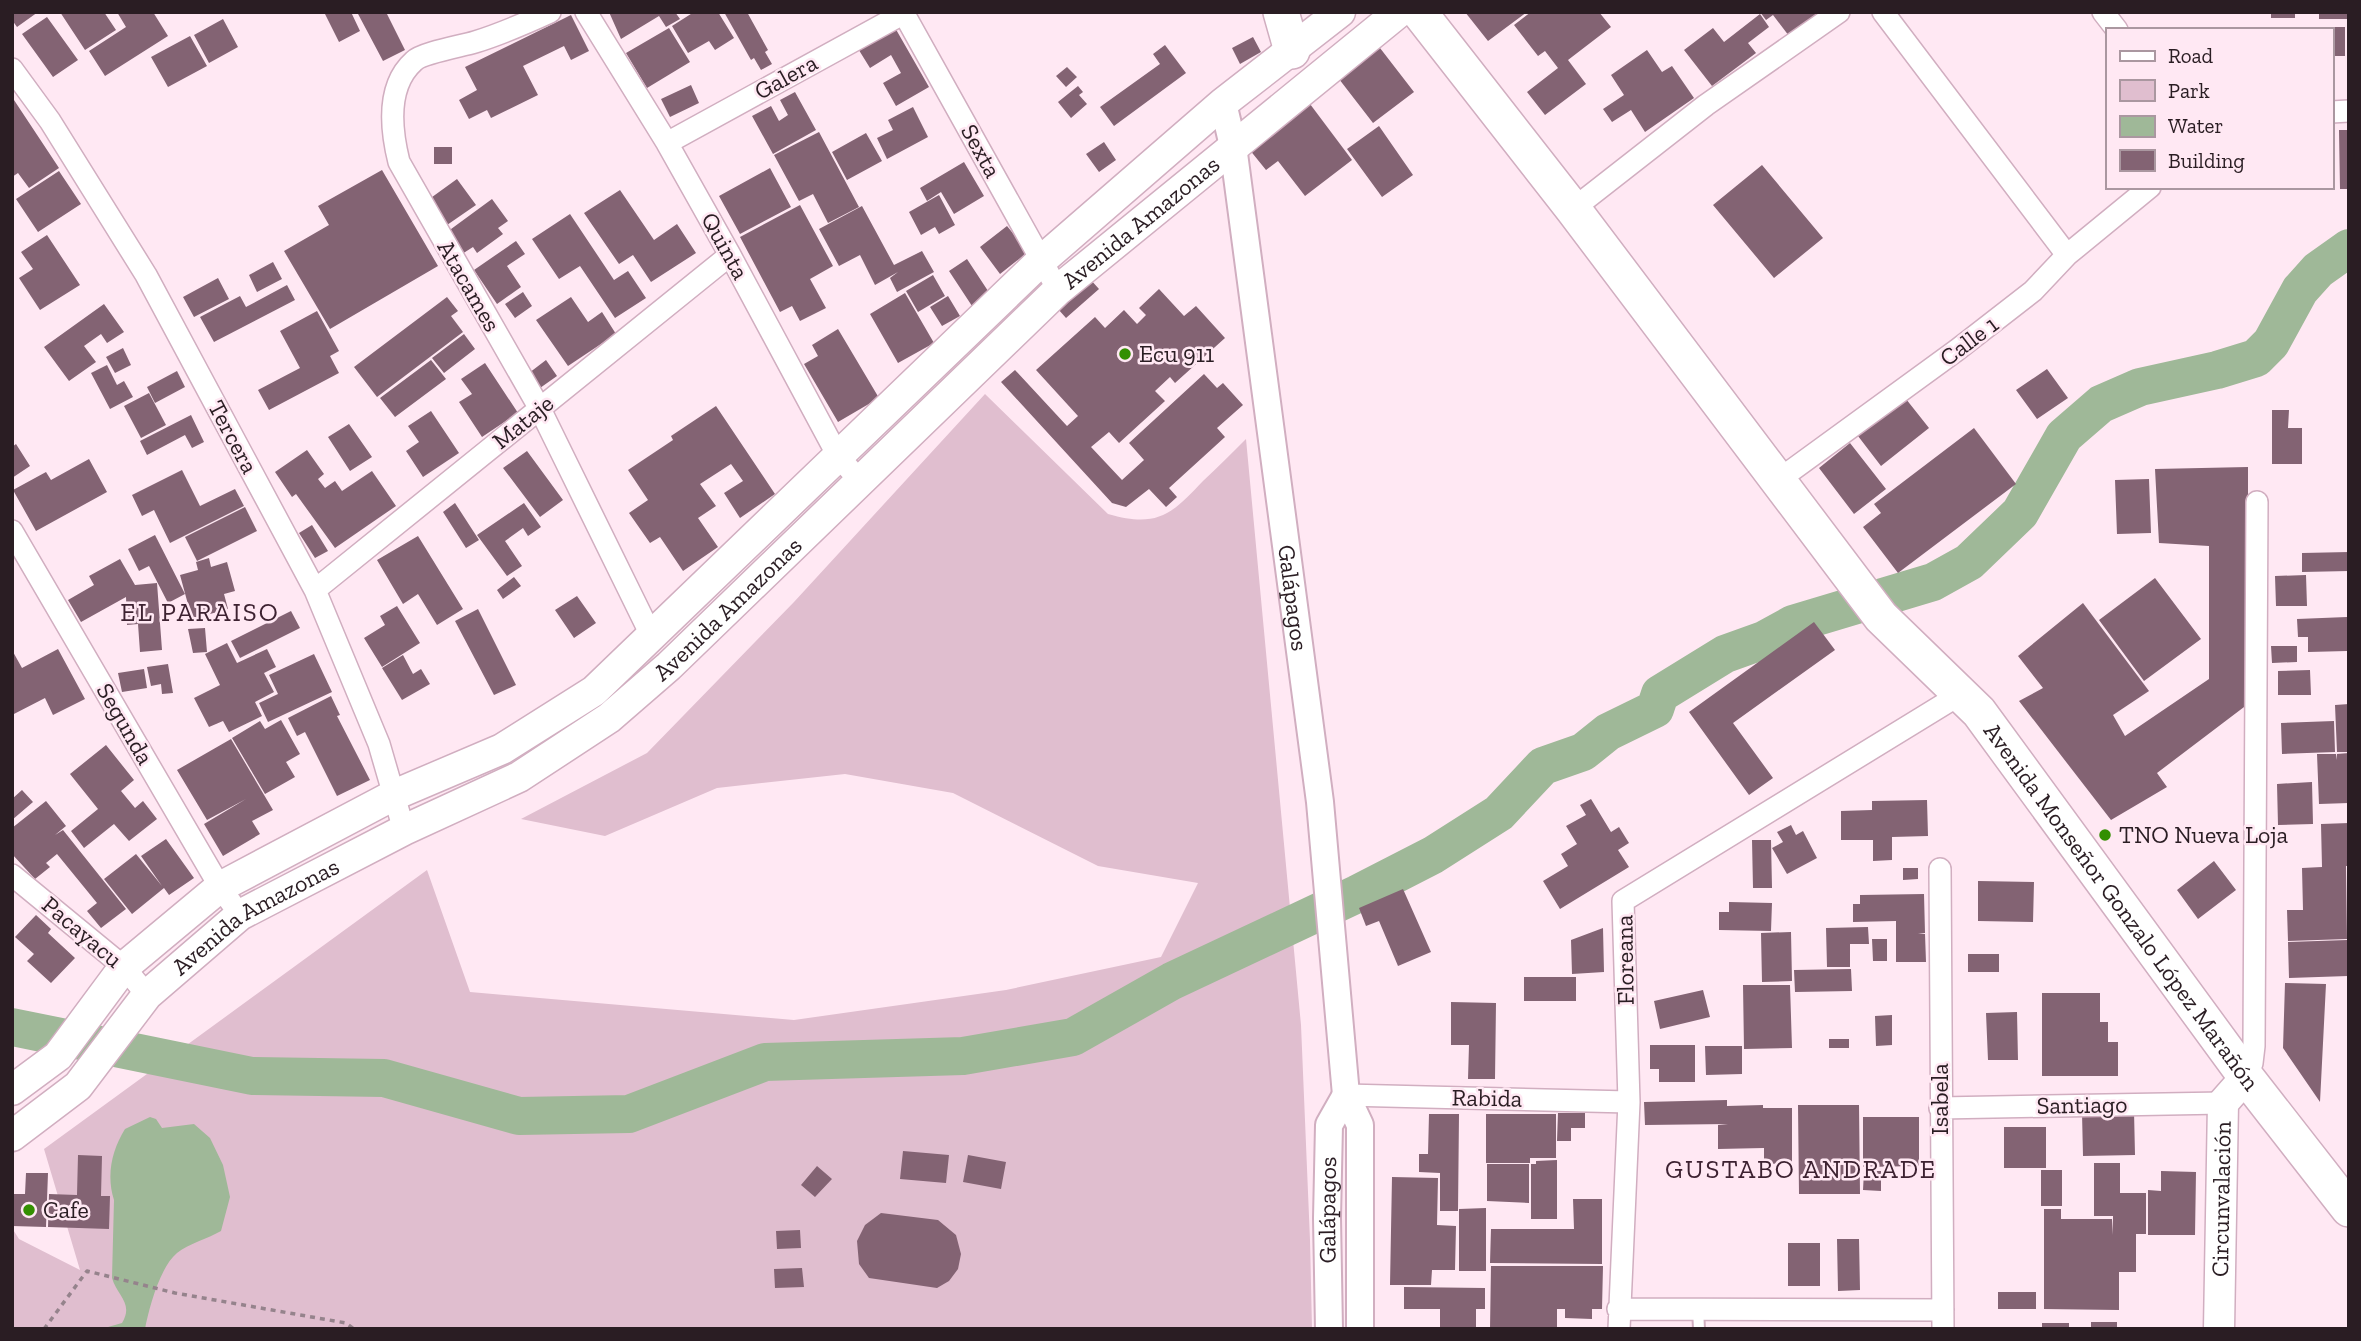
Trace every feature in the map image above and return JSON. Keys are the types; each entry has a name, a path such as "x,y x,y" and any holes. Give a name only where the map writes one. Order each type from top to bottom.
{"highway":[{"path":"1281,12 1292,51"},
{"name":"Avenida Monseñor Gonzalo López Marañón","path":"1419,12 1573,209 1881,617 1979,712 2246,1077 2348,1207"}],"main road":[{"name":"Avenida Amazonas","path":"12,1090 58,1056 116,977 220,887 394,795 502,749 594,691 1042,260 1223,103 1340,12"},
{"name":"Avenida Amazonas","path":"12,1136 78,1086 140,1004 240,915 404,830 519,777 609,718 669,666 1058,290 1399,12"},
{"name":"Circunvalación","path":"2219,1329 2223,1103 2246,1077"}],"street":[{"name":"Atacames","path":"550,12 478,41 415,59 399,80 393,108 392,135 399,162 540,409 652,637"},
{"name":"Quinta","path":"586,12 667,143 838,456 860,481"},
{"path":"1573,209 1706,105 1839,12"},
{"path":"1883,12 2067,255"},
{"path":"2103,12 2115,28"},
{"name":"Galera","path":"667,143 904,13"},
{"name":"Sexta","path":"904,13 1058,290"},
{"name":"Tercera","path":"12,69 50,121 146,275 315,590 379,744 404,830"},
{"name":"Galápagos","path":"1223,103 1233,146 1320,811 1346,1095 1360,1125 1360,1329"},
{"name":"Calle 1","path":"1777,481 1957,351 2033,291 2067,255 2148,189"},
{"name":"Mataje","path":"315,590 730,255"},
{"path":"2246,1077 2252,1063 2254,1046 2257,502"},
{"name":"Segunda","path":"12,531 220,887 240,915"},
{"name":"Floreana","path":"1618,1319 1629,1102 1623,901 1959,695"},
{"name":"Isabela","path":"1940,869 1943,1320"},
{"name":"Pacayacu","path":"12,874 140,1004"},
{"name":"Galápagos","path":"1328,1329 1329,1125 1346,1095"},
{"name":"Rabida","path":"1346,1095 1629,1102"},
{"name":"Santiago","path":"1940,1108 2223,1103"},
{"path":"1618,1319 1943,1320"}],"path":[{"path":"44,1329 87,1271 175,1293 346,1323 354,1329"}],"green space":[{"path":"985,394 1108,514 1125,518 1151,519 1172,510 1246,439 1301,1025 1312,1329 12,1329 12,1228 19,1239 80,1270 44,1149 427,870 470,992 794,1020 1006,990 1161,957 1198,883 1098,866 953,793 845,774 717,788 605,836 521,819 647,753 794,602"}],"water":[{"path":"150,1117 156,1119 162,1128 194,1124 210,1138 223,1165 230,1197 221,1231 177,1253 165,1268 152,1299 145,1329 101,1329 122,1323 126,1310 112,1278 112,1163 125,1129"}],"building":[{"path":"12,12 38,12 17,27 12,20"},
{"path":"60,12 104,12 116,30 85,50"},
{"path":"117,12 153,12 168,36 105,76 89,51 126,27"},
{"path":"324,12 351,12 360,31 339,42"},
{"path":"357,12 386,12 405,50 383,61"},
{"path":"609,12 675,12 680,19 666,27 659,16 621,39"},
{"path":"694,12 718,12 734,38 715,50 709,41 688,53 672,26"},
{"path":"724,12 747,12 768,50 765,52 772,64 761,70 754,58 751,60"},
{"path":"1465,12 1527,12 1488,41"},
{"path":"1531,12 1599,12 1611,27 1568,60 1586,84 1545,115 1527,92 1558,68 1545,51 1538,56 1514,25"},
{"path":"1760,12 1820,12 1789,36 1773,15 1766,20"},
{"path":"2271,12 2295,12 2295,18 2271,18"},
{"path":"2319,12 2349,12 2349,19 2319,19"},
{"path":"1760,14 1769,27 1748,43 1756,53 1712,86 1684,50 1713,28 1724,42"},
{"path":"571,15 589,51 571,60 564,46 523,66 538,95 491,118 487,110 469,119 459,100 477,90 465,67"},
{"path":"47,17 78,60 53,77 22,34"},
{"path":"223,19 238,47 209,63 194,35"},
{"path":"894,26 929,87 896,106 883,83 901,73 891,55 870,68 857,47"},
{"path":"2345,27 2345,56 2333,56 2333,28 2314,28"},
{"path":"669,28 690,62 647,88 626,53"},
{"path":"190,36 207,66 168,87 151,57"},
{"path":"1253,37 1261,52 1240,64 1232,48"},
{"path":"1165,45 1186,73 1114,126 1100,107 1160,64 1153,54"},
{"path":"1380,48 1414,92 1373,123 1339,79"},
{"path":"1647,50 1662,72 1672,66 1694,98 1645,132 1631,110 1612,122 1603,109 1624,95 1611,75"},
{"path":"1067,67 1077,77 1066,87 1056,76"},
{"path":"691,85 699,103 670,117 661,99"},
{"path":"1078,86 1083,92 1079,95 1087,104 1071,118 1058,102"},
{"path":"795,92 816,130 773,154 752,116 771,106 779,121 788,115 780,100"},
{"path":"14,100 59,168 29,188 18,173 12,177"},
{"path":"1310,104 1352,160 1305,196 1278,161 1266,170 1249,149"},
{"path":"913,107 928,137 887,159 877,138 893,130 888,120"},
{"path":"1379,126 1413,175 1382,197 1347,149"},
{"path":"2339,130 2349,130 2349,189 2340,189"},
{"path":"819,132 859,207 828,223 813,194 799,201 774,155"},
{"path":"866,133 882,161 847,180 832,152"},
{"path":"1104,142 1116,160 1099,172 1086,154"},
{"path":"434,147 452,147 452,164 434,164"},
{"path":"964,162 984,196 954,214 941,192 927,201 920,188"},
{"path":"1762,165 1823,238 1774,278 1713,205"},
{"path":"770,168 791,207 740,234 719,196"},
{"path":"382,170 438,266 330,329 284,251 329,225 318,206"},
{"path":"59,171 81,204 38,232 16,199"},
{"path":"457,179 476,205 447,225 428,200"},
{"path":"620,190 654,240 677,224 696,253 651,282 633,255 619,264 584,213"},
{"path":"939,195 955,225 939,234 935,227 921,235 909,212"},
{"path":"492,199 508,221 498,228 503,234 477,253 473,247 462,254 447,232"},
{"path":"800,205 833,266 810,279 826,308 800,321 792,306 780,312 740,237"},
{"path":"862,206 894,265 922,251 934,272 897,292 890,278 898,272 875,285 860,255 839,266 819,229"},
{"path":"570,214 614,280 628,271 646,298 615,318 580,266 559,279 532,239"},
{"path":"1007,226 1028,252 1000,274 980,247"},
{"path":"47,235 80,285 40,310 19,278 33,269 21,252"},
{"path":"516,241 525,254 507,266 521,287 497,304 474,270"},
{"path":"967,259 990,294 972,306 949,271"},
{"path":"273,262 282,279 257,292 249,275"},
{"path":"933,275 945,296 918,312 906,291"},
{"path":"218,278 229,299 194,317 183,297"},
{"path":"1090,279 1099,289 1066,318 1058,309"},
{"path":"287,285 295,300 214,342 200,317 240,296 246,307"},
{"path":"1159,289 1184,316 1196,306 1225,338 1175,383 1170,377 1155,391 1165,401 1119,443 1109,432 1091,447 1122,480 1144,460 1129,443 1204,374 1217,388 1223,383 1243,405 1217,428 1225,437 1169,488 1177,497 1166,507 1149,489 1126,507 1112,503 1001,382 1015,370 1067,426 1078,416 1036,370 1095,317 1105,328 1124,310 1137,324 1146,315 1139,308"},
{"path":"523,292 532,306 515,318 505,304"},
{"path":"905,293 934,343 898,363 870,314"},
{"path":"948,296 960,316 942,326 930,307"},
{"path":"447,297 458,311 451,316 463,332 377,397 354,367"},
{"path":"571,297 588,322 602,312 616,334 568,366 536,320"},
{"path":"104,304 124,332 107,343 101,334 84,346 96,362 69,381 44,347"},
{"path":"317,311 339,351 330,356 339,373 269,410 258,390 300,368 280,331"},
{"path":"838,329 879,398 838,422 804,364 818,356 812,345"},
{"path":"464,334 475,349 444,373 432,358"},
{"path":"123,348 131,365 115,373 106,357"},
{"path":"431,360 446,379 395,417 380,398"},
{"path":"546,360 557,376 540,388 529,373"},
{"path":"485,363 518,413 482,437 459,402 472,394 461,379"},
{"path":"107,365 117,385 124,381 133,397 110,409 91,373"},
{"path":"2047,369 2068,398 2037,419 2016,390"},
{"path":"177,371 185,387 155,403 147,387"},
{"path":"149,393 166,425 141,438 124,406"},
{"path":"1906,399 1929,428 1881,466 1858,436"},
{"path":"716,406 775,494 740,518 724,493 743,481 731,464 700,484 716,506 698,518 718,547 683,571 660,537 650,543 629,513 648,500 628,470 673,440 671,436"},
{"path":"2272,410 2289,410 2288,428 2302,428 2302,464 2272,464"},
{"path":"431,411 459,453 423,477 406,451 419,442 408,426"},
{"path":"191,415 204,442 192,448 185,435 147,455 140,441"},
{"path":"349,424 372,457 350,471 328,437"},
{"path":"1974,428 2016,484 1898,573 1863,527 1881,513 1874,504"},
{"path":"1850,443 1886,489 1854,514 1819,468"},
{"path":"16,444 30,466 12,478 12,447"},
{"path":"307,450 324,474 318,479 325,488 335,481 342,491 372,471 396,506 335,548 296,494 292,497 275,472"},
{"path":"527,451 563,500 540,517 503,468"},
{"path":"89,459 107,492 36,531 13,490 46,472 51,480"},
{"path":"2248,467 2248,704 2157,773 2167,787 2111,820 2019,701 2043,688 2018,656 2083,603 2149,691 2113,715 2125,736 2209,679 2209,546 2159,543 2155,469"},
{"path":"182,470 200,506 235,489 244,506 170,543 154,510 142,516 132,495"},
{"path":"2149,479 2151,533 2117,534 2115,480"},
{"path":"455,503 479,540 466,548 443,512"},
{"path":"524,503 541,527 528,536 523,528 505,541 522,566 507,576 477,535"},
{"path":"245,507 257,531 197,561 185,537"},
{"path":"312,525 328,551 315,558 299,533"},
{"path":"155,535 185,594 168,603 149,566 139,571 128,549"},
{"path":"418,536 463,609 437,625 418,594 403,604 377,560"},
{"path":"2349,552 2349,571 2302,572 2302,553"},
{"path":"209,558 211,567 227,562 235,591 224,594 228,609 192,619 180,575 198,570 196,562"},
{"path":"120,559 135,585 157,583 162,650 140,652 138,624 127,625 126,597 81,622 68,600 94,585 89,576"},
{"path":"2306,575 2307,606 2276,606 2275,576"},
{"path":"514,577 521,586 503,599 497,590"},
{"path":"2155,578 2201,639 2144,681 2099,620"},
{"path":"577,596 596,623 574,638 555,610"},
{"path":"397,606 420,643 382,667 364,638 385,625 380,616"},
{"path":"478,609 516,685 494,695 455,621"},
{"path":"291,611 300,628 240,658 231,641"},
{"path":"2347,617 2347,651 2308,652 2308,637 2298,637 2297,619"},
{"path":"1814,622 1835,650 1733,723 1773,778 1749,795 1689,712"},
{"path":"205,628 207,652 193,653 188,629"},
{"path":"227,643 237,663 267,649 276,667 264,673 274,692 255,702 262,716 229,732 223,721 209,727 194,698 220,685 205,654"},
{"path":"2271,646 2297,646 2297,662 2272,663"},
{"path":"58,649 85,699 53,715 45,698 12,715 12,650 22,668"},
{"path":"314,654 332,692 268,722 259,703 278,694 269,675"},
{"path":"403,655 413,674 421,669 430,684 402,700 382,668"},
{"path":"168,664 173,693 162,694 161,684 151,686 147,667"},
{"path":"144,669 147,688 122,692 118,673"},
{"path":"2310,670 2311,695 2278,695 2278,671"},
{"path":"331,696 340,715 337,716 370,780 337,796 305,732 297,736 288,718"},
{"path":"2349,704 2349,752 2337,752 2335,705"},
{"path":"281,720 300,754 286,762 295,777 265,794 232,738 260,721 265,729"},
{"path":"2334,721 2335,752 2282,754 2281,723"},
{"path":"231,739 273,810 252,821 260,834 223,856 204,824 246,799 207,820 177,770"},
{"path":"106,745 134,780 121,791 135,808 143,801 157,819 129,841 114,824 84,848 71,831 98,809 70,774"},
{"path":"2349,753 2349,803 2319,804 2317,754 2336,754 2337,760 2337,754"},
{"path":"2312,782 2313,824 2278,825 2277,784"},
{"path":"22,790 33,802 12,820 12,799"},
{"path":"1591,799 1611,832 1619,827 1629,843 1618,850 1629,867 1560,909 1543,881 1568,866 1561,854 1577,844 1566,826 1586,815 1580,805"},
{"path":"1927,800 1928,836 1892,837 1892,860 1873,861 1873,840 1841,840 1841,811 1872,810 1872,801"},
{"path":"46,801 66,826 55,835 63,830 126,909 101,928 87,911 97,903 57,854 46,863 50,867 35,879 12,854 12,828"},
{"path":"2349,823 2349,866 2346,866 2347,939 2288,941 2287,910 2303,910 2302,868 2322,867 2321,824"},
{"path":"1791,825 1796,835 1803,831 1817,858 1787,874 1772,848 1783,842 1777,832"},
{"path":"166,839 194,878 169,895 164,888 132,914 104,879 136,854 162,886 141,856"},
{"path":"1752,840 1771,840 1772,888 1753,888"},
{"path":"2214,861 2236,890 2198,919 2177,890"},
{"path":"1903,868 1918,868 1918,879 1903,880"},
{"path":"1978,881 2034,882 2033,922 1978,921"},
{"path":"1403,889 1431,952 1398,966 1379,921 1366,926 1359,908"},
{"path":"1924,894 1925,933 1918,934 1925,934 1926,962 1896,962 1896,921 1853,922 1853,904 1860,904 1860,895"},
{"path":"1729,902 1772,903 1771,931 1719,930 1719,912 1729,912"},
{"path":"36,915 51,929 48,933 75,958 51,983 27,961 34,954 15,937"},
{"path":"1868,927 1869,944 1850,944 1850,967 1827,967 1826,928"},
{"path":"1603,928 1604,972 1572,974 1571,940"},
{"path":"1791,932 1792,981 1762,982 1761,933"},
{"path":"1872,939 1887,939 1887,961 1873,961"},
{"path":"2347,940 2348,976 2289,978 2288,942"},
{"path":"1968,954 1999,954 1999,972 1968,972"},
{"path":"1851,969 1852,991 1795,992 1794,970"},
{"path":"1524,977 1576,977 1576,1001 1524,1001"},
{"path":"2285,983 2326,984 2320,1102 2283,1048"},
{"path":"1743,985 1790,985 1792,1048 1744,1049"},
{"path":"1703,990 1710,1017 1660,1029 1654,1001"},
{"path":"2042,993 2100,993 2100,1022 2108,1022 2108,1042 2118,1042 2118,1076 2042,1076"},
{"path":"1451,1002 1496,1003 1495,1079 1468,1079 1469,1045 1451,1045"},
{"path":"2017,1012 2018,1060 1988,1060 1986,1013"},
{"path":"1892,1015 1892,1045 1876,1046 1875,1016"},
{"path":"1829,1039 1849,1039 1849,1048 1829,1048"},
{"path":"1650,1045 1695,1045 1695,1082 1659,1082 1659,1069 1650,1069"},
{"path":"1705,1046 1742,1046 1742,1074 1706,1075"},
{"path":"1727,1100 1727,1106 1763,1105 1763,1108 1792,1108 1792,1163 1764,1164 1764,1148 1718,1149 1718,1125 1728,1124 1645,1125 1644,1102"},
{"path":"1798,1105 1859,1105 1860,1194 1799,1194"},
{"path":"2134,1111 2135,1155 2083,1156 2082,1113"},
{"path":"1558,1113 1585,1113 1585,1128 1571,1128 1571,1141 1557,1141"},
{"path":"1429,1114 1459,1114 1458,1211 1440,1211 1440,1173 1419,1172 1419,1154 1428,1154"},
{"path":"1486,1114 1556,1114 1556,1158 1530,1158 1530,1163 1486,1163"},
{"path":"1863,1117 1919,1117 1919,1166 1863,1167"},
{"path":"2004,1127 2046,1127 2046,1168 2004,1168"},
{"path":"903,1151 949,1155 946,1183 900,1179"},
{"path":"78,1155 102,1156 101,1196 110,1196 109,1229 48,1227 49,1194 77,1195"},
{"path":"968,1155 1006,1162 1001,1189 963,1182"},
{"path":"1557,1160 1557,1219 1531,1219 1531,1164 1536,1164 1536,1161"},
{"path":"2094,1163 2120,1163 2120,1193 2146,1193 2146,1234 2136,1234 2136,1272 2119,1272 2119,1310 2044,1309 2044,1209 2061,1209 2061,1219 2112,1219 2113,1235 2113,1216 2094,1216"},
{"path":"1487,1164 1529,1164 1529,1203 1487,1201"},
{"path":"817,1166 832,1179 815,1197 801,1185"},
{"path":"2041,1170 2062,1170 2062,1206 2041,1206"},
{"path":"1864,1171 1881,1171 1881,1191 1863,1190"},
{"path":"2161,1171 2196,1172 2195,1235 2148,1235 2148,1190 2161,1191"},
{"name":"Cafe","path":"26,1173 48,1173 46,1227 12,1226 12,1194 25,1194"},
{"path":"1392,1177 1438,1178 1437,1225 1456,1226 1455,1270 1432,1270 1431,1285 1390,1285"},
{"path":"1573,1199 1602,1199 1602,1264 1490,1263 1491,1229 1574,1229"},
{"path":"1486,1208 1486,1271 1459,1271 1459,1209"},
{"path":"881,1213 938,1220 956,1235 961,1254 958,1269 949,1281 937,1288 869,1278 859,1264 857,1241 865,1225"},
{"path":"800,1230 801,1248 777,1249 776,1231"},
{"path":"1837,1239 1859,1239 1860,1290 1838,1291"},
{"path":"1788,1243 1820,1243 1820,1286 1788,1286"},
{"path":"1491,1266 1603,1266 1602,1309 1592,1309 1592,1319 1565,1318 1565,1309 1557,1309 1557,1329 1490,1329"},
{"path":"802,1268 804,1287 775,1288 774,1269"},
{"path":"1404,1287 1485,1288 1485,1309 1476,1309 1476,1329 1440,1329 1440,1309 1404,1309"},
{"path":"1998,1292 2036,1292 2036,1309 1998,1309"},
{"path":"2091,1322 2117,1322 2117,1329 2091,1329"},
{"path":"2042,1323 2069,1323 2069,1329 2042,1329"}],"waterway":[{"path":"12,1027 252,1076 384,1078 519,1116 629,1114 765,1062 963,1056 1073,1037 1172,981 1433,855 1499,813 1543,766 1583,752 1608,732 1655,709 1660,694 1725,654 1764,640 1793,624 1933,582 1969,562 2020,513 2064,436 2101,404 2140,387 2217,370 2256,358 2271,343 2300,290 2318,270 2349,248"}],"place":[{"name":"Ecu 911","path":"1125,354"},
{"name":"TNO Nueva Loja","path":"2105,835"},
{"name":"Cafe","path":"29,1210"}],"district":[{"name":"EL PARAISO","path":"200,612"},
{"name":"GUSTABO ANDRADE","path":"1801,1169"}]}
